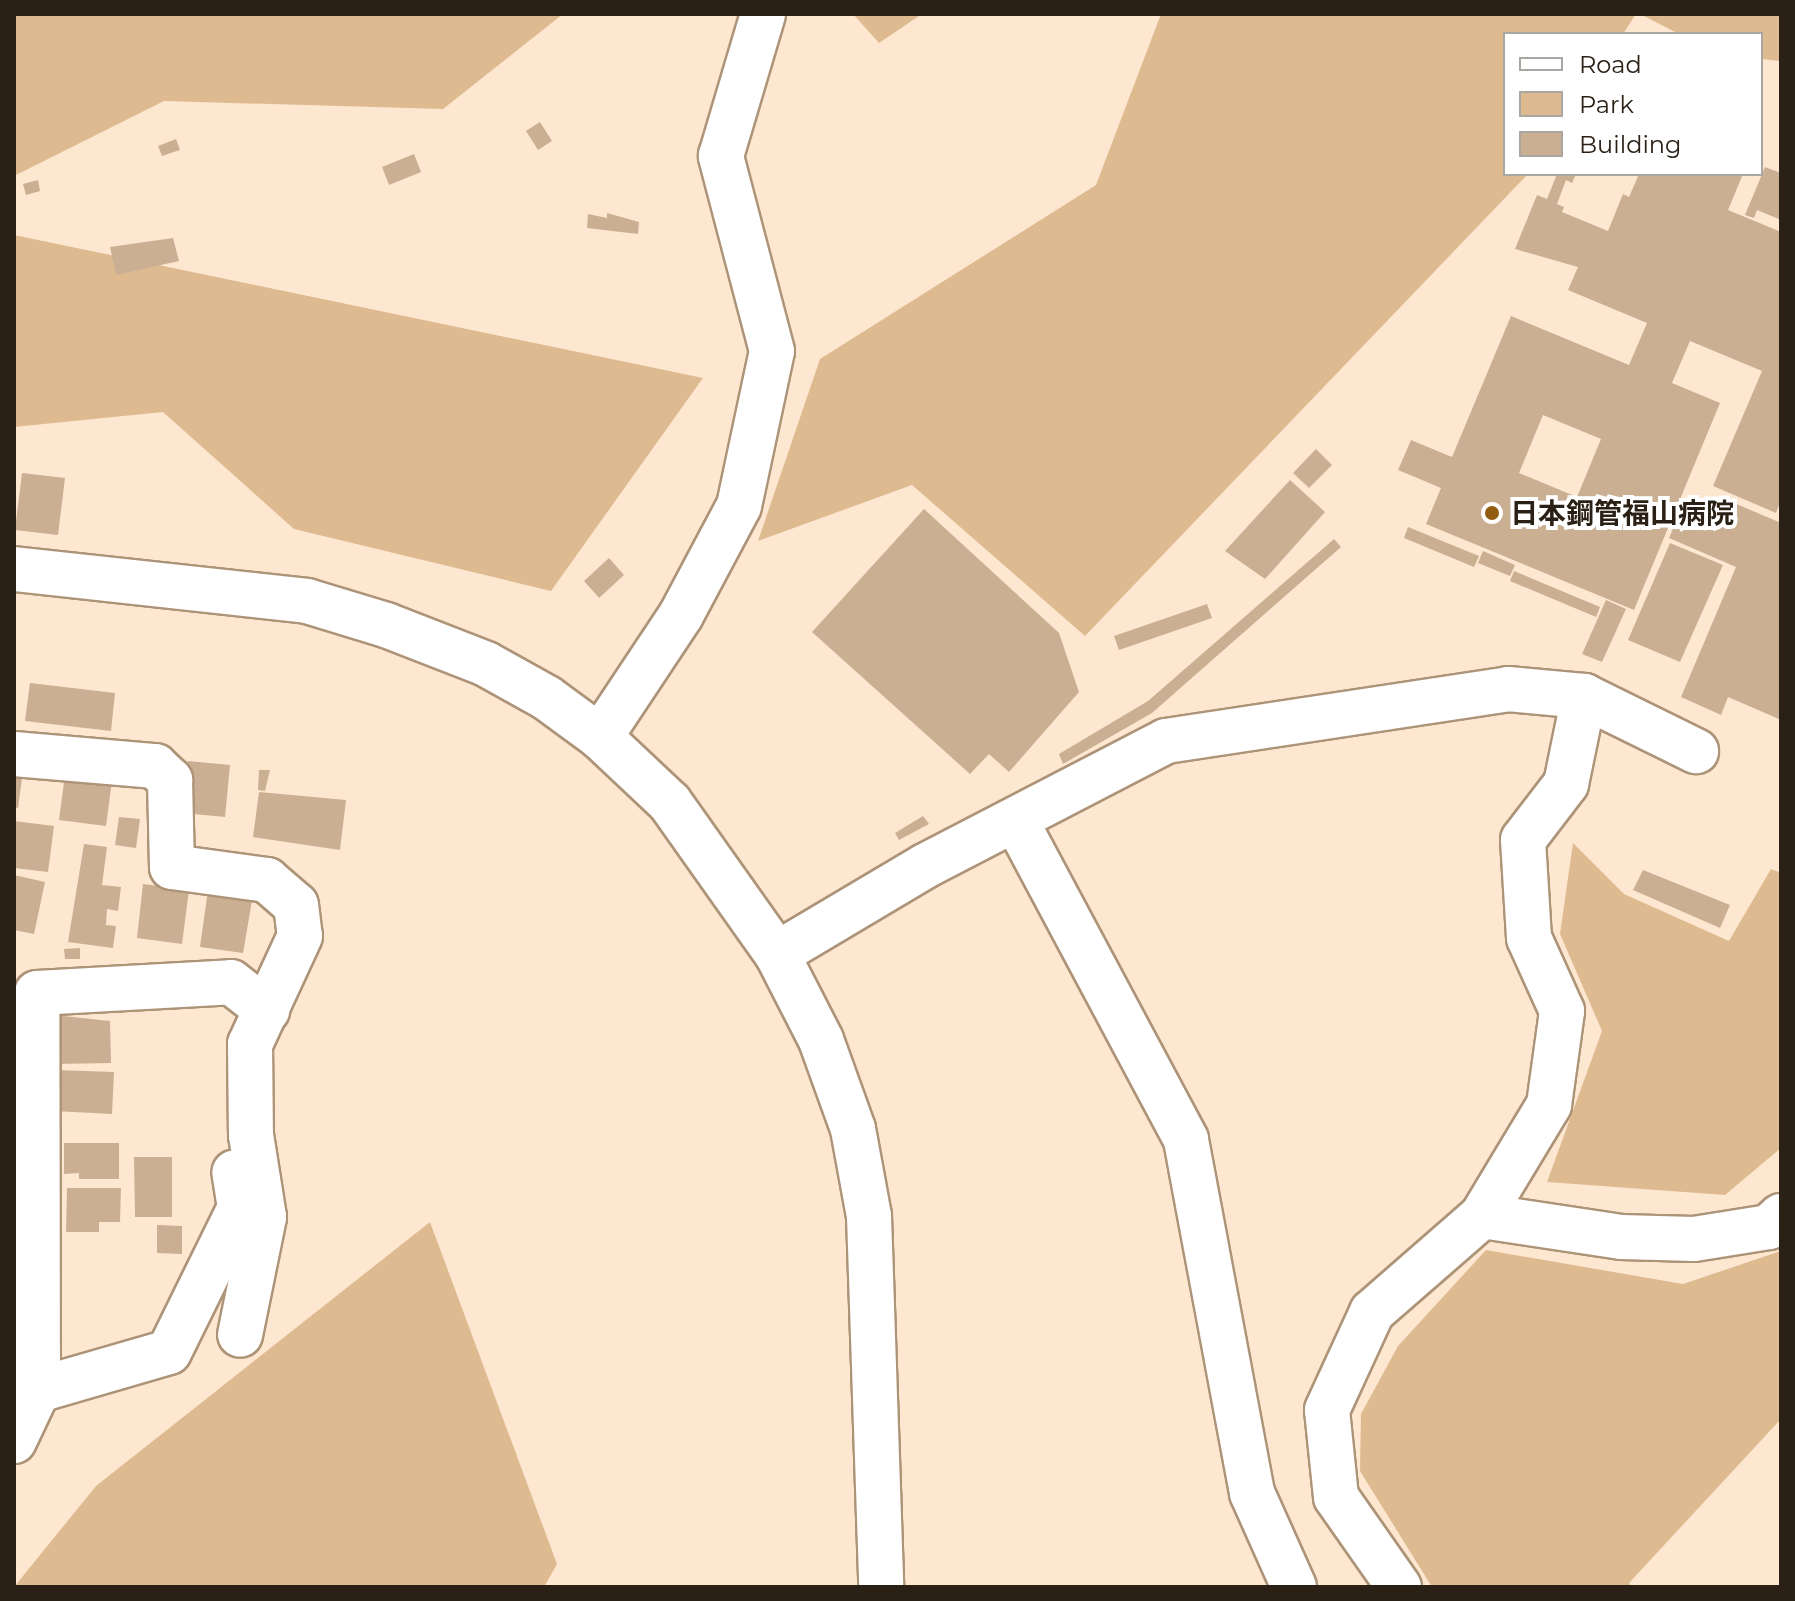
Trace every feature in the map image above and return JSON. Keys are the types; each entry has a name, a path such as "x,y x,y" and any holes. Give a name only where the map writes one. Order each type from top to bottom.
{"street":[{"path":"600,737 681,615 739,506 772,351 721,156 763,14"},
{"path":"14,569 307,601 486,664 547,698 600,737 670,803 777,954 821,1040 853,1129 869,1216 881,1587"},
{"path":"777,954 925,866 1166,741 1508,689 1584,696 1696,751"},
{"path":"1399,1587 1336,1497 1327,1410 1372,1312 1482,1216 1549,1105 1562,1011 1529,938 1523,840 1566,784 1584,696"},
{"path":"14,754 155,766 170,780 172,867 267,880 296,905 300,936 258,1027 222,1080 240,1208 169,1352 38,1390"},
{"path":"1016,821 1186,1140 1252,1493 1294,1587"},
{"path":"14,1441 38,1390 25,984 231,982 258,1027 251,1135 264,1217 240,1335"},
{"path":"1482,1216 1621,1237 1694,1239 1769,1227 1781,1216"}],"green space":[{"path":"14,14 563,14 443,109 164,101 14,176"},
{"path":"853,14 922,14 879,43"},
{"path":"1161,14 1636,14 1624,32 1503,32 1503,176 1526,176 1085,636 912,485 758,541 820,359 1096,185"},
{"path":"1640,14 1781,14 1781,61 1763,59 1763,32 1675,32"},
{"path":"14,235 703,378 551,591 294,529 163,412 14,427"},
{"path":"1573,843 1624,894 1729,941 1771,869 1781,873 1781,1148 1725,1195 1547,1182 1602,1031 1560,934"},
{"path":"430,1222 557,1564 544,1587 14,1587 96,1486"},
{"path":"1486,1250 1683,1284 1781,1251 1781,1419 1629,1583 1632,1587 1432,1587 1360,1471 1361,1414 1398,1346"}],"building":[{"path":"540,122 552,141 538,150 526,131"},
{"path":"176,139 180,150 162,156 158,146"},
{"path":"414,154 421,172 389,185 382,167"},
{"path":"1765,167 1781,173 1781,220 1757,210 1754,218 1745,215"},
{"path":"1556,176 1575,176 1572,183 1566,180 1557,204 1564,207 1562,212 1608,231 1623,194 1629,197 1638,176 1742,176 1728,210 1781,232 1781,500 1776,513 1713,486 1762,371 1690,341 1672,383 1720,403 1634,610 1426,524 1441,488 1398,470 1411,440 1452,457 1511,316 1629,365 1647,323 1568,290 1578,267 1515,249 1537,195 1547,199","holes":["1543,415 1601,439 1577,497 1519,473"]},
{"path":"38,180 40,191 26,195 23,184"},
{"path":"607,213 639,222 638,234 587,228 588,214 607,218"},
{"path":"173,238 179,261 116,275 110,247"},
{"path":"1316,449 1332,465 1309,488 1293,473"},
{"path":"22,473 65,478 58,535 15,530"},
{"path":"1290,480 1325,512 1265,579 1225,551"},
{"path":"1720,497 1781,523 1781,720 1728,697 1721,715 1681,697 1736,567 1669,538 1677,519 1705,531"},
{"path":"924,509 1059,633 1079,692 1009,772 989,754 970,774 812,632"},
{"path":"1408,527 1479,556 1474,567 1404,538"},
{"path":"1334,539 1341,547 1152,713 1063,764 1059,754 1148,701"},
{"path":"1670,543 1723,565 1680,662 1628,640"},
{"path":"1483,551 1515,565 1510,576 1478,563"},
{"path":"609,558 624,575 599,598 584,581"},
{"path":"1514,571 1600,607 1596,617 1510,581"},
{"path":"1606,600 1626,609 1602,662 1582,654"},
{"path":"1207,604 1212,618 1119,650 1114,636"},
{"path":"30,683 115,693 111,731 25,721"},
{"path":"188,761 230,765 225,817 183,813"},
{"path":"14,762 24,763 18,808 14,807"},
{"path":"66,767 113,773 106,826 59,820"},
{"path":"259,770 270,770 265,791 258,790"},
{"path":"259,792 346,800 340,850 253,837"},
{"path":"923,816 929,824 899,840 895,833"},
{"path":"119,817 140,819 136,848 115,845"},
{"path":"14,821 54,826 48,872 14,868"},
{"path":"84,844 107,847 102,885 121,887 118,911 107,909 106,925 116,926 113,948 68,942"},
{"path":"1643,870 1730,905 1720,928 1633,890"},
{"path":"14,875 45,882 34,934 14,930"},
{"path":"143,884 189,890 182,944 137,938"},
{"path":"254,889 243,953 200,947 208,890"},
{"path":"80,948 80,959 65,959 64,949"},
{"path":"54,1015 110,1021 111,1063 54,1064"},
{"path":"56,1070 114,1072 112,1114 53,1111"},
{"path":"64,1143 119,1143 119,1179 79,1179 79,1173 64,1174"},
{"path":"134,1157 172,1157 172,1217 135,1217"},
{"path":"67,1188 121,1188 120,1222 99,1222 99,1232 66,1232"},
{"path":"157,1225 182,1226 182,1254 157,1253"}],"place":[{"name":"日本鋼管福山病院","path":"1492,513"}]}
